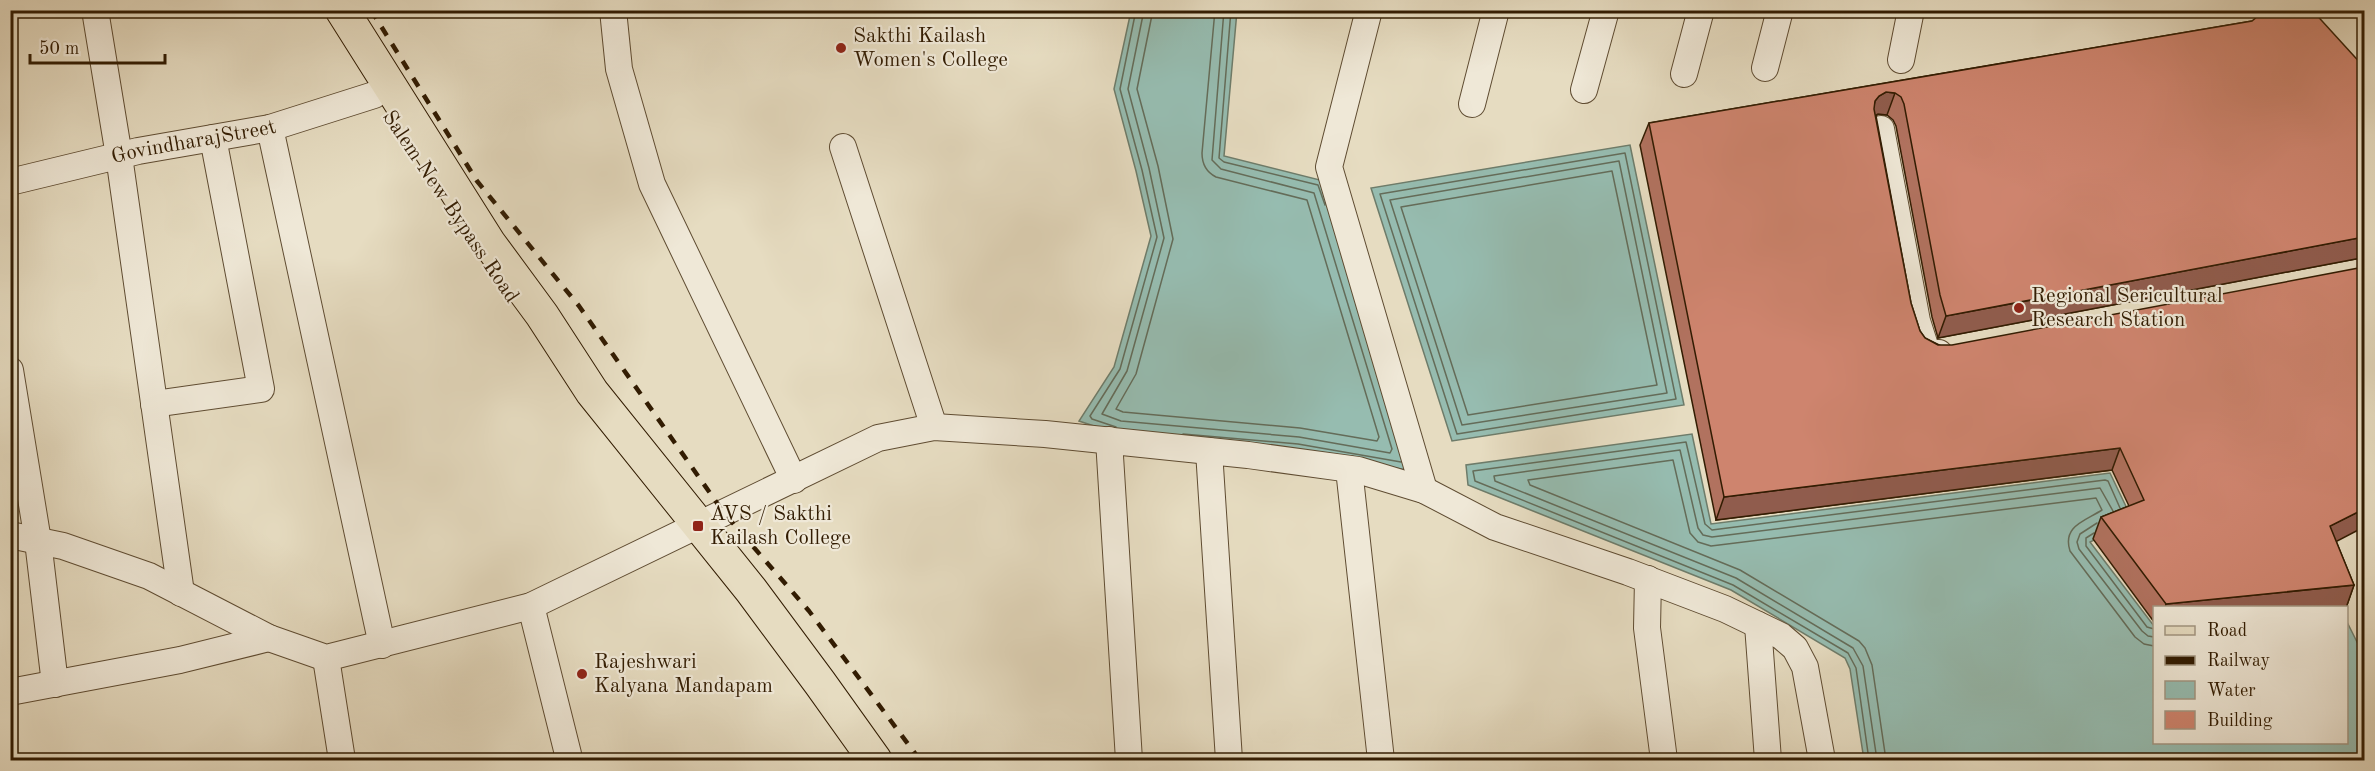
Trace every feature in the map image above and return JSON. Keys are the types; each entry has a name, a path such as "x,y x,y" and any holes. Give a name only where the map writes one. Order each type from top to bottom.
{"main road":[{"name":"Salem New Bypass Road","path":"324,10 374,95 475,250 516,306 530,325 592,392 751,590 875,760"},
{"name":"Salem New Bypass Road","path":"342,10 489,243 542,315 592,392"}],"street":[{"path":"95,10 119,156 181,593"},
{"path":"613,10 619,69 652,184 794,480"},
{"path":"1369,10 1329,167 1424,490"},
{"path":"1472,104 1496,10"},
{"path":"1584,90 1606,10"},
{"path":"1684,74 1701,10"},
{"path":"1765,68 1780,10"},
{"path":"1901,60 1911,10"},
{"name":"GovindharajStreet","path":"10,182 119,156 270,128 374,95"},
{"path":"270,128 382,645"},
{"path":"1881,129 1917,321 1926,349 1931,353 1965,348"},
{"path":"154,404 261,389 213,138"},
{"path":"843,147 934,427"},
{"path":"10,370 38,541 56,684"},
{"path":"10,535 63,546 148,576 269,638 326,658 531,606 879,438 934,427 1109,440 1209,451 1349,469 1424,490 1495,527 1648,579 1725,609 1781,636 1795,648 1805,667 1822,760"},
{"path":"1109,440 1129,760"},
{"path":"1209,451 1229,760"},
{"path":"1349,469 1381,760"},
{"path":"1648,579 1647,628 1664,760"},
{"path":"531,606 568,754 565,760"},
{"path":"1758,625 1768,760"},
{"path":"10,692 180,660 269,638"},
{"path":"326,658 342,760"}],"water":[{"path":"1131,11 1237,11 1224,156 1324,181 1412,471 1297,450 1118,434 1079,421 1114,367 1151,236 1114,89"},
{"path":"1630,145 1684,405 1452,441 1371,188"},
{"path":"1692,434 1711,524 2110,473 2133,521 2090,542 2153,625 2153,744 2348,744 2348,624 2364,656 2364,760 1864,760 1850,669 1845,658 1731,590 1468,485 1466,465"}],"building":[{"name":"Regional Sericultural Research Station","path":"2265,10 2312,10 2364,67 2364,237 1946,316 1940,295 1904,104 1901,97 1895,93 1886,92 1875,101 1874,109 1911,303 1920,331 1925,338 1938,345 1952,345 2364,267 2364,509 2330,526 2354,585 2166,604 2101,517 2144,500 2120,448 1724,497 1649,123 2252,21"}],"railway":[{"path":"371,10 477,181 579,306 724,513 809,611 920,760"}],"place":[{"name":"Sakthi Kailash Women's College","path":"841,48"},
{"name":"Regional Sericultural Research Station","path":"2019,308"},
{"name":"AVS / Sakthi Kailash College","path":"698,526"},
{"name":"Rajeshwari Kalyana Mandapam","path":"582,674"}]}
